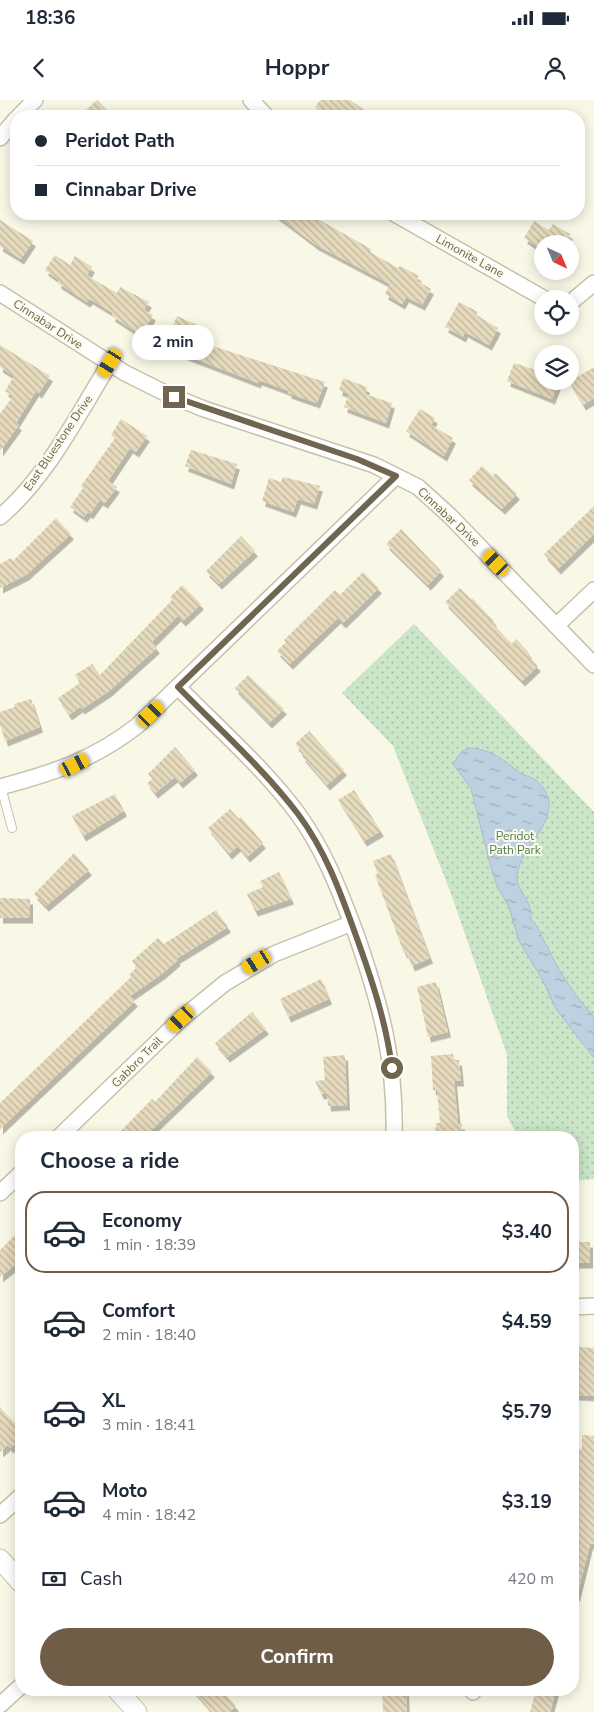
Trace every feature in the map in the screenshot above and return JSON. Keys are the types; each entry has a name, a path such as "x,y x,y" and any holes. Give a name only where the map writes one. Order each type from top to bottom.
{"street":[{"path":"25,110 35,100"},
{"path":"251,100 260,110"},
{"path":"0,138 10,126"},
{"name":"Limonite Lane","path":"405,220 534,293"},
{"path":"579,296 594,283"},
{"name":"Cinnabar Drive","path":"0,293 110,363 148,385 184,402 357,459 418,487 442,508 594,665"},
{"name":"East Bluestone Drive","path":"0,517 22,496 38,476 110,363"},
{"path":"1,787 58,771 99,752 137,726 396,476"},
{"path":"556,626 594,590"},
{"path":"178,687 275,787 297,813 331,870 373,981 387,1033 394,1090 394,1131"},
{"name":"Gabbro Trail","path":"65,1131 173,1026 225,983 274,954 352,923"},
{"path":"0,1193 15,1179"},
{"path":"579,1307 594,1306"},
{"path":"0,1515 15,1501"},
{"path":"0,1559 15,1576"},
{"path":"0,1705 15,1691"},
{"path":"122,1696 137,1712"}],"lane":[{"path":"1,787 12,828"}],"green space":[{"name":"Peridot Path Park","path":"414,624 594,812 594,1179 579,1180 579,1131 515,1131 507,1116 507,1055 450,891 393,746 342,693"}],"water":[{"path":"470,748 484,750 497,756 522,774 534,779 545,790 549,802 548,813 543,825 522,859 517,880 530,907 531,920 535,923 559,970 594,1017 594,1058 556,1009 542,979 519,941 509,907 497,886 471,788 453,764 462,751"}],"building":[{"path":"97,100 107,110 86,110"},
{"path":"320,100 350,100 364,110 318,110 315,107"},
{"path":"0,220 33,241 21,259 0,246"},
{"path":"283,220 320,220 371,249 370,252 398,268 400,266 419,276 416,280 431,289 422,305 406,297 402,304 385,294 390,284 316,245"},
{"path":"534,221 549,230 553,224 570,234 534,235 534,245 524,238"},
{"path":"55,255 70,265 75,256 92,267 87,275 101,284 117,293 120,287 149,302 144,310 153,315 141,335 112,316 113,313 90,299 87,302 58,283 59,280 45,270"},
{"path":"459,302 478,312 476,315 498,328 489,345 465,332 463,337 445,327"},
{"path":"177,316 197,325 196,328 210,335 206,344 325,382 317,403 259,380 258,383 180,353 181,350 165,343"},
{"path":"0,345 50,376 39,393 36,391 16,423 19,425 0,451 0,414 13,396 5,391 14,376 0,367"},
{"path":"514,363 534,369 534,390 556,390 552,399 507,381"},
{"path":"594,367 594,398 583,405 574,390 579,390 579,376"},
{"path":"343,378 367,387 365,394 392,403 386,423 344,407 349,394 339,390"},
{"path":"420,409 435,418 431,425 453,438 444,456 406,431"},
{"path":"121,419 147,436 136,452 130,448 108,481 117,487 105,503 100,500 90,514 88,512 84,517 70,507 83,488 81,486 115,438 111,435"},
{"path":"191,450 237,464 231,484 185,466"},
{"path":"482,466 493,476 496,473 517,494 502,509 469,480"},
{"path":"283,477 320,486 314,504 298,499 293,512 262,501 269,478 281,482"},
{"path":"594,506 594,534 558,569 544,554"},
{"path":"56,518 71,534 26,575 0,588 0,564 11,558 13,561"},
{"path":"401,529 441,571 428,585 386,544"},
{"path":"241,536 255,551 219,584 206,571"},
{"path":"363,572 379,588 343,623 338,618 290,664 277,651 286,642 284,640 335,590 340,595"},
{"path":"182,585 201,604 183,621 178,616 152,642 157,648 109,691 82,709 80,707 69,715 58,698 80,683 75,675 92,664 100,675 172,600 170,597"},
{"path":"460,588 494,621 492,623 512,644 516,639 529,653 527,655 538,666 522,681 445,602"},
{"path":"248,675 284,709 269,723 235,688"},
{"path":"31,699 40,727 5,741 0,724 0,712 15,707 14,704"},
{"path":"309,731 344,770 327,785 302,756 304,754 295,744"},
{"path":"175,747 195,770 180,783 175,777 155,793 147,783 153,779 148,774"},
{"path":"354,790 381,831 364,841 338,800"},
{"path":"115,794 124,811 83,836 72,816"},
{"path":"230,809 239,819 241,817 263,843 247,857 238,846 229,854 208,828"},
{"path":"74,853 89,870 46,906 34,894"},
{"path":"391,854 430,958 412,966 406,952 404,953 375,875 378,874 373,861"},
{"path":"279,872 291,899 255,911 247,894 263,887 260,881"},
{"path":"0,898 30,899 30,918 0,918"},
{"path":"216,910 228,927 176,959 178,960 163,973 130,996 135,1001 0,1129 0,1103 131,977 129,975 137,967 132,961 158,938 164,944"},
{"path":"321,979 329,999 288,1017 280,999"},
{"path":"436,982 448,1032 428,1037 417,987"},
{"path":"252,1012 266,1029 227,1057 215,1043"},
{"path":"453,1054 454,1060 459,1060 461,1081 454,1081 458,1124 462,1124 462,1131 435,1131 436,1123 440,1123 437,1090 433,1090 431,1056"},
{"path":"345,1055 347,1105 328,1106 327,1093 321,1094 315,1081 325,1080 323,1057"},
{"path":"197,1057 212,1072 150,1131 121,1131 152,1099 155,1102"},
{"path":"15,1235 15,1265 0,1277 0,1250"},
{"path":"579,1242 590,1242 590,1263 579,1263"},
{"path":"579,1347 594,1348 594,1396 579,1395"},
{"path":"0,1407 15,1423 15,1444 10,1448 8,1445 0,1452"},
{"path":"582,1435 594,1436 594,1544 590,1544 579,1588 579,1449 582,1449"},
{"path":"198,1696 227,1696 236,1706 229,1712 212,1712"},
{"path":"382,1696 406,1696 407,1712 383,1712"},
{"path":"534,1696 554,1696 550,1712 530,1712"}],"route":[{"path":"174,397 215,413 374,465 396,476 178,687 286,799 317,842 341,892 373,981 387,1033 392,1068"}]}
